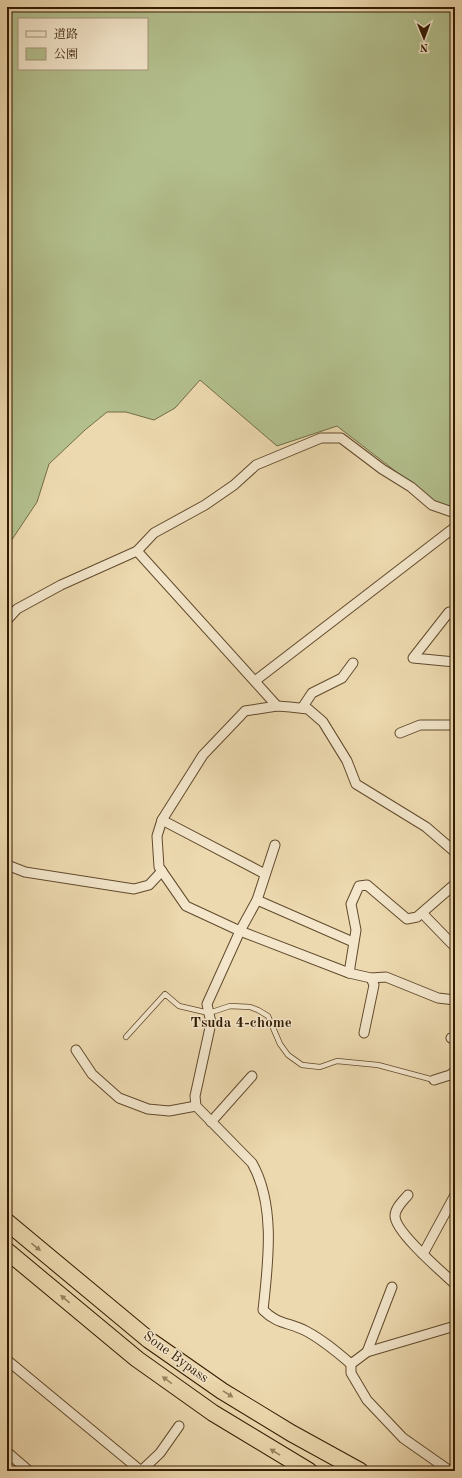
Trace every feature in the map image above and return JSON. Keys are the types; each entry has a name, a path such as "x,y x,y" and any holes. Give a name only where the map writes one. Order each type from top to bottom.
{"highway":[{"name":"Sone Bypass","path":"7,1222 150,1340 228,1394 291,1433 360,1471"},
{"name":"Sone Bypass","path":"7,1251 143,1363 213,1413 309,1471"}],"street":[{"path":"7,620 17,609 61,584 137,551 154,533 205,505 234,485 256,466 321,438 331,436 341,438 382,469 411,487 432,505 455,513"},
{"path":"256,681 455,526"},
{"path":"137,551 277,706"},
{"path":"455,612 449,612 413,658 455,662"},
{"path":"302,708 312,693 342,678 353,663"},
{"path":"455,852 426,827 356,784 348,761 323,722 308,709 277,706 244,711 203,755 162,820 157,836 159,867 186,906 240,931 349,973 371,978 386,977 438,998 455,1000"},
{"path":"400,733 420,725 455,725"},
{"path":"162,820 265,874"},
{"path":"275,845 257,900 240,931 207,1004 211,1023 195,1096 196,1106 252,1163 259,1174 266,1206 269,1256 263,1310 272,1319 305,1330 351,1364"},
{"path":"7,864 25,872 134,889 149,885 162,871"},
{"path":"349,973 356,930 351,904 359,886 368,885 407,919 417,917 455,884"},
{"path":"257,900 353,942"},
{"path":"422,913 455,947"},
{"path":"364,1032 374,985 371,978"},
{"path":"76,1050 92,1074 119,1098 148,1109 169,1111 196,1106"},
{"path":"434,1080 450,1075 455,1071"},
{"path":"211,1122 252,1076"},
{"path":"423,1254 455,1195"},
{"path":"408,1196 397,1208 395,1216 397,1222 423,1254 455,1284"},
{"path":"367,1352 392,1287"},
{"path":"351,1364 367,1352 455,1326"},
{"path":"7,1360 141,1471 160,1453 178,1426"},
{"path":"351,1364 351,1373 367,1400 403,1438 450,1471"},
{"path":"7,1452 29,1471"}],"lane":[{"path":"126,1037 165,994 179,1006 209,1013 230,1006 250,1007 258,1010 268,1016 280,1044 288,1055 302,1065 320,1067 337,1061 378,1065 434,1080"}],"green space":[{"path":"7,7 455,7 455,510 434,501 337,426 277,446 200,380 175,408 154,420 126,412 107,412 85,430 49,464 37,502 7,547"}],"district":[{"name":"Tsuda 4-chome","path":"241,1023"}]}
